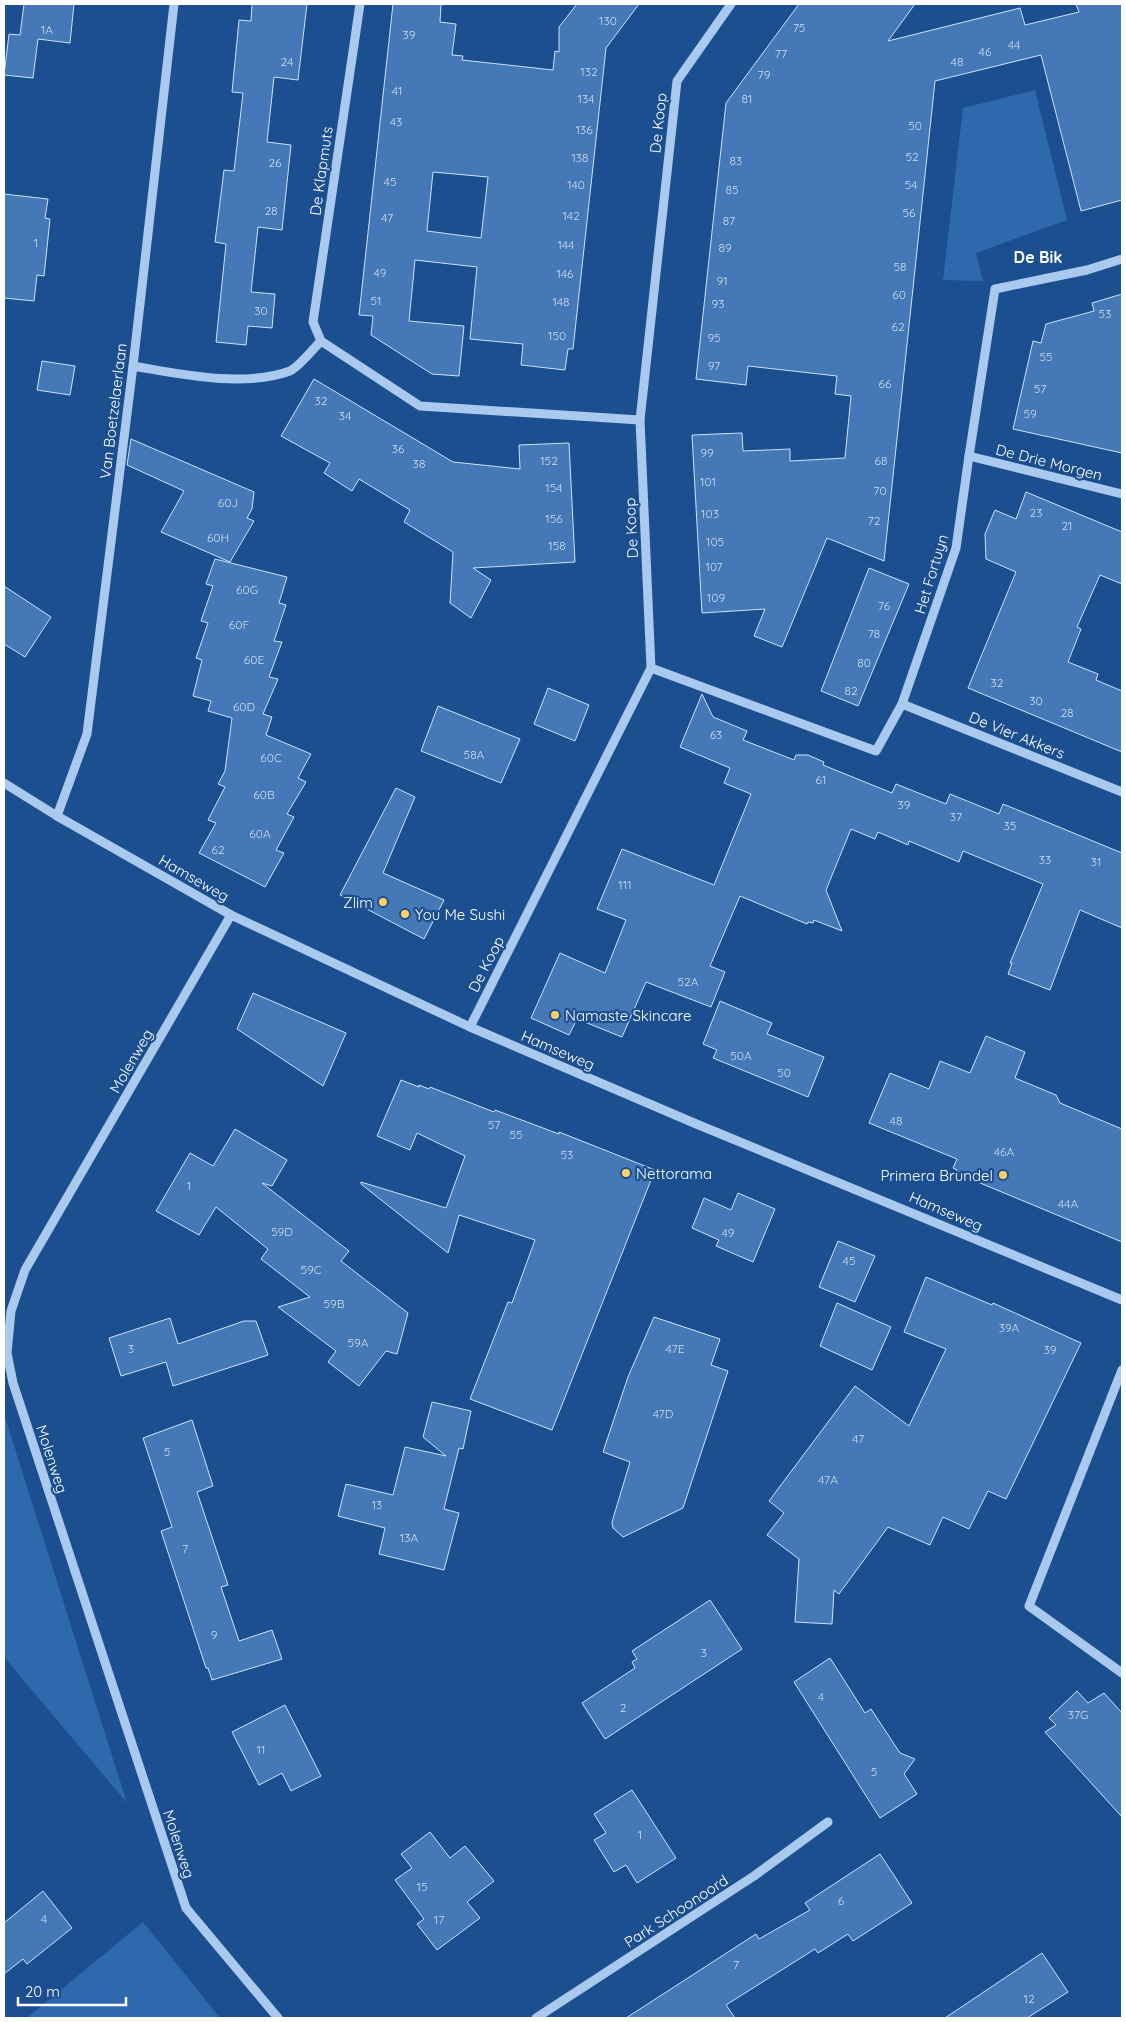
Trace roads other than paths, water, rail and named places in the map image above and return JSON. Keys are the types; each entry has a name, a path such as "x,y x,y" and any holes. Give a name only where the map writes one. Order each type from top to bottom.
{"street":[{"name":"Van Boetzelaerlaan","path":"58,816 87,734 133,366 174,4"},
{"name":"De Klapmuts","path":"321,342 313,322 360,4"},
{"name":"De Koop","path":"470,1027 652,668 640,420 677,80 731,4"},
{"name":"Het Fortuyn","path":"652,668 876,751 902,704 956,548 995,289 1087,270 1122,258"},
{"path":"133,366 182,374 246,380 292,370 321,342 420,406 640,420"},
{"name":"De Drie Morgen","path":"969,456 1122,494"},
{"name":"De Vier Akkers","path":"902,704 1122,792"},
{"name":"Hamseweg","path":"4,783 231,915 470,1027 694,1123 1122,1300"},
{"name":"Molenweg","path":"231,915 25,1270 11,1310 5,1353 12,1383 186,1908 278,2018"},
{"path":"1122,1370 1029,1606 1122,1673"},
{"name":"Park Schoonoord","path":"536,2018 754,1876 828,1822"}],"place":[{"name":"Zlim","path":"383,902"},
{"name":"You Me Sushi","path":"405,914"},
{"name":"Namaste Skincare","path":"555,1015"},
{"name":"Nettorama","path":"626,1173"},
{"name":"Primera Brundel","path":"1003,1175"}],"district":[{"name":"De Bik","path":"1038,257"}]}
